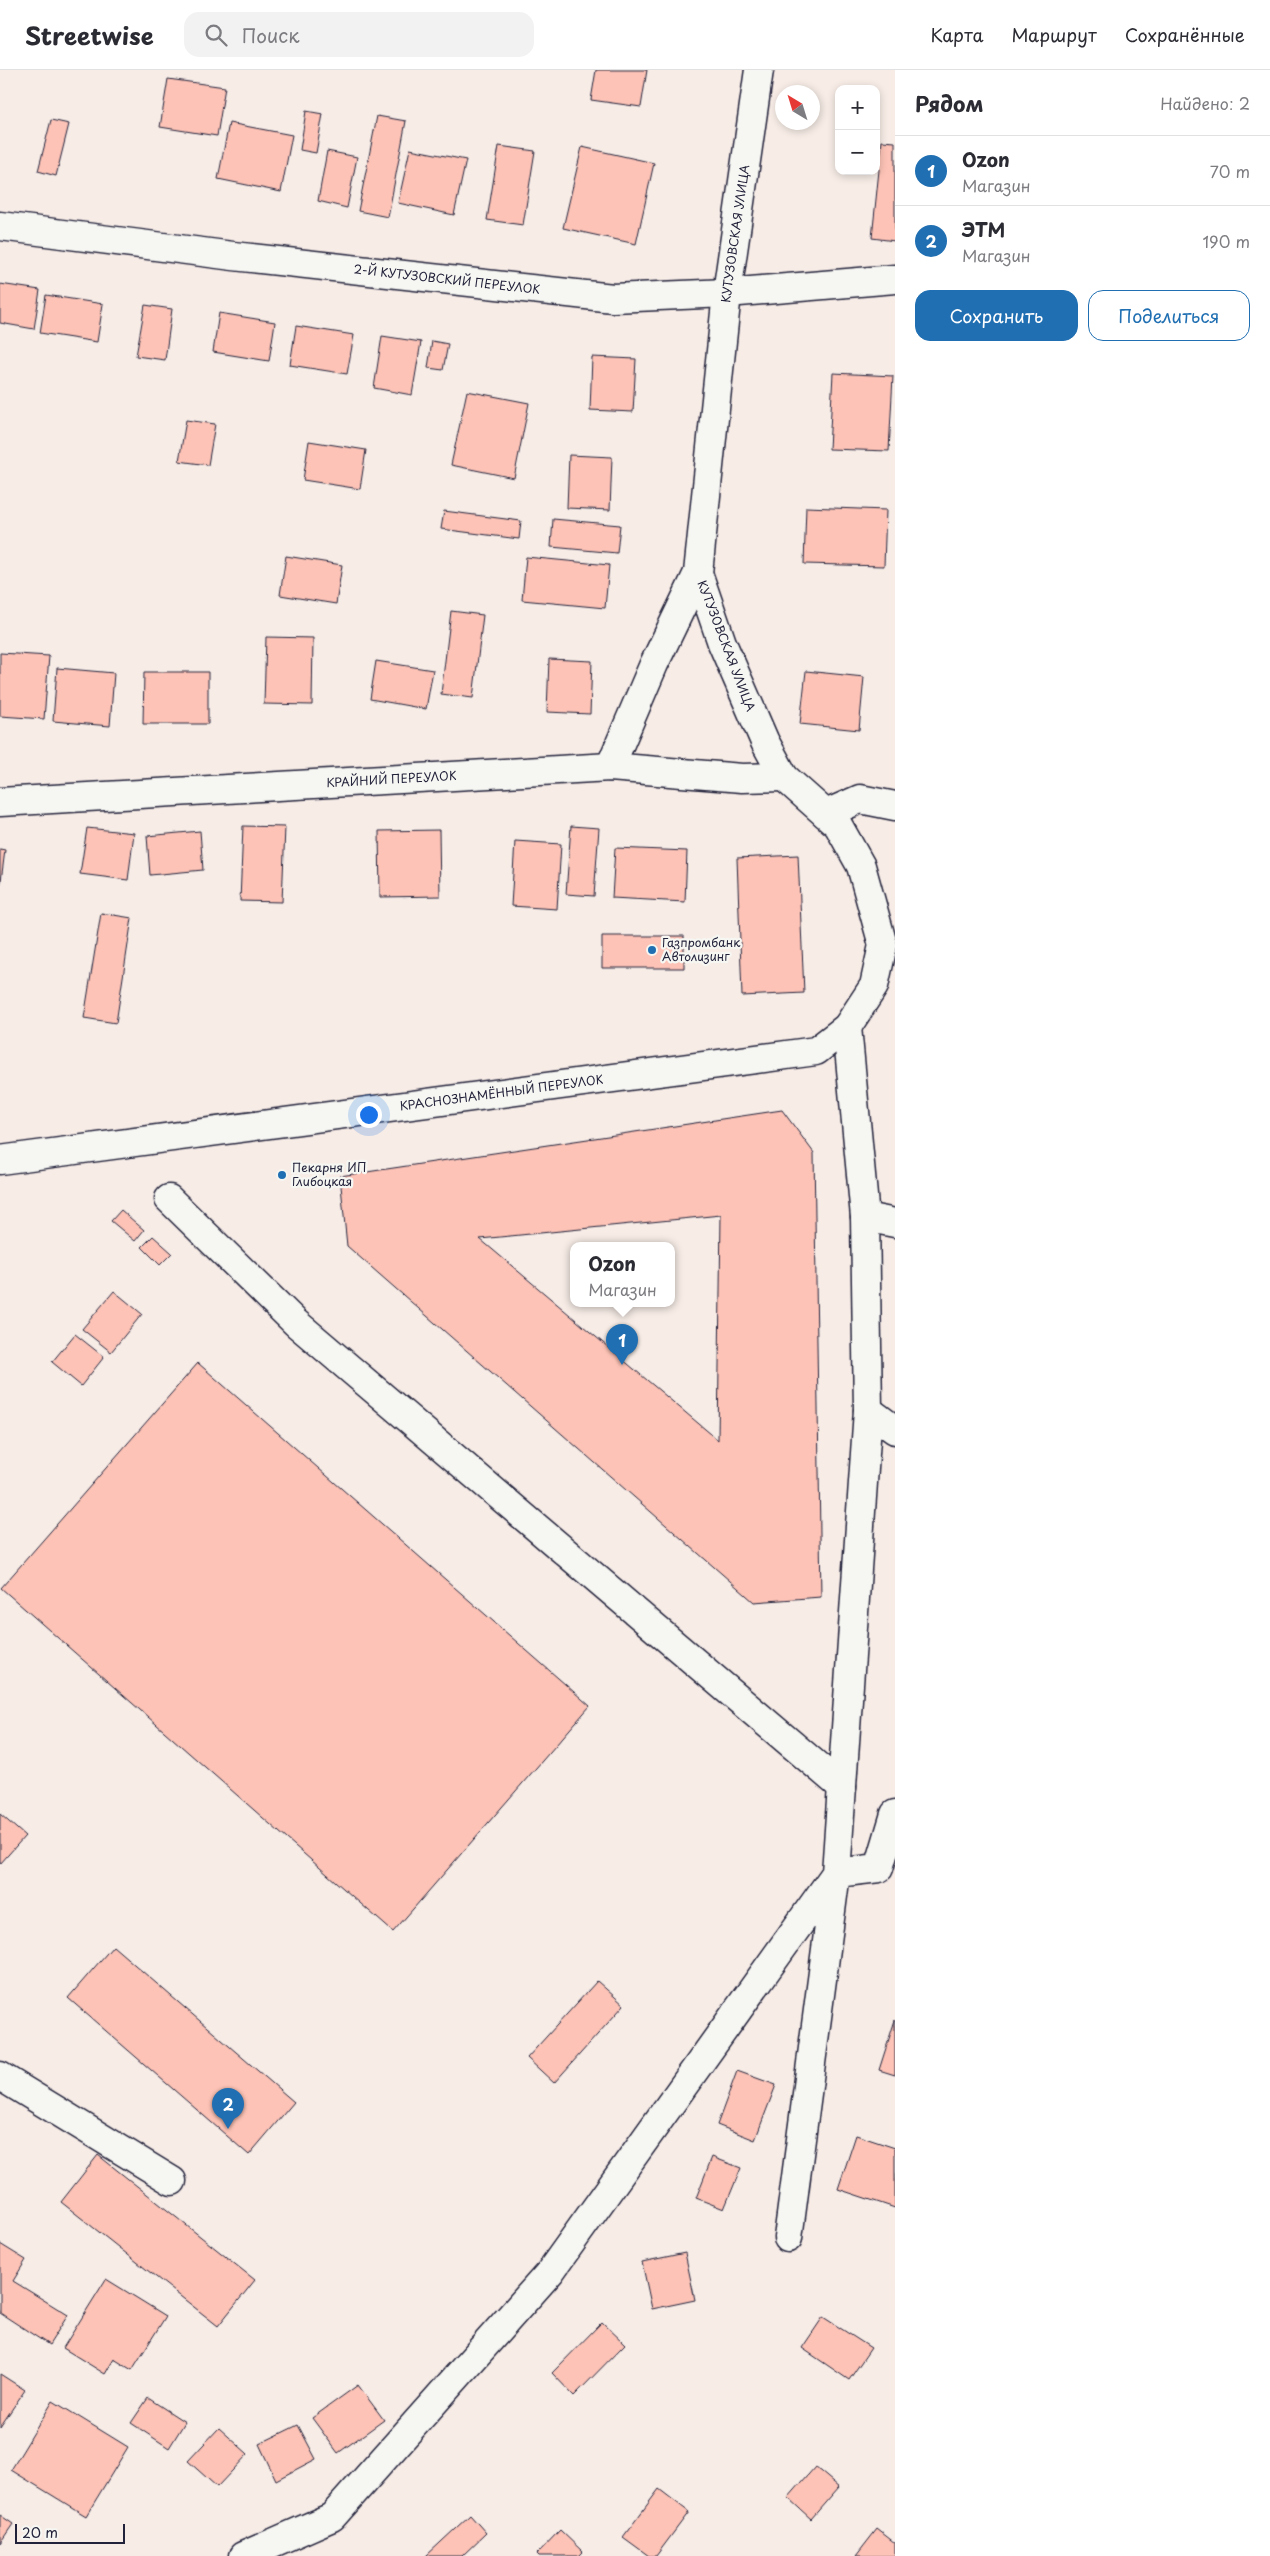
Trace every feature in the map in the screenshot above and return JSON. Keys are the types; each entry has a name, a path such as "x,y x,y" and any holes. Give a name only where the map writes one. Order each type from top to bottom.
{"street":[{"name":"КУТУЗОВСКАЯ УЛИЦА","path":"760,70 727,293 698,573 722,643 764,742 784,777 838,825 861,866 883,945 874,986 847,1027"},
{"name":"2-Й КУТУЗОВСКИЙ ПЕРЕУЛОК","path":"0,226 233,256 613,298 727,293 895,278"},
{"path":"610,767 654,664 698,573"},
{"name":"КРАЙНИЙ ПЕРЕУЛОК","path":"0,802 610,767 742,778 784,777"},
{"path":"826,814 860,799 895,806"},
{"path":"788,2238 836,1872 868,1410 865,1217 847,1027"},
{"name":"КРАСНОЗНАМЁННЫЙ ПЕРЕУЛОК","path":"0,1160 816,1051 847,1027"},
{"path":"169,1199 296,1323 842,1787"},
{"path":"865,1217 895,1223"},
{"path":"868,1410 895,1430"},
{"path":"243,2556 332,2517 550,2272 836,1872 879,1868 895,1814"},
{"path":"0,2076 172,2181"}],"building":[{"path":"596,70 647,70 641,107 591,100"},
{"path":"168,79 225,87 217,136 160,127"},
{"path":"306,111 323,114 316,153 300,150"},
{"path":"377,116 406,121 388,217 358,211"},
{"path":"51,120 69,124 56,176 38,171"},
{"path":"229,123 292,135 281,192 218,179"},
{"path":"882,141 895,142 895,241 872,238"},
{"path":"499,146 535,151 523,225 487,220"},
{"path":"582,147 654,163 636,244 563,228"},
{"path":"410,149 466,160 454,215 398,203"},
{"path":"327,151 357,157 347,208 318,201"},
{"path":"0,284 40,290 34,329 0,323"},
{"path":"46,295 103,304 97,342 40,333"},
{"path":"145,305 172,309 165,360 136,356"},
{"path":"219,313 275,322 269,361 213,352"},
{"path":"296,326 354,335 347,374 290,365"},
{"path":"382,336 421,342 412,395 374,388"},
{"path":"432,341 448,344 443,370 428,368"},
{"path":"592,357 636,359 633,412 590,410"},
{"path":"833,373 893,376 889,451 829,449"},
{"path":"467,391 529,403 514,478 451,465"},
{"path":"186,420 215,424 208,465 179,461"},
{"path":"309,441 366,450 360,489 303,480"},
{"path":"569,455 612,457 610,510 567,508"},
{"path":"806,507 886,510 884,566 804,564"},
{"path":"444,511 521,521 519,539 441,529"},
{"path":"553,519 620,525 617,553 551,547"},
{"path":"286,556 342,565 336,604 280,595"},
{"path":"526,557 609,565 605,608 522,600"},
{"path":"451,611 483,615 473,698 441,694"},
{"path":"266,637 313,638 312,705 264,704"},
{"path":"0,653 49,656 44,719 0,716"},
{"path":"549,659 592,661 590,714 547,712"},
{"path":"376,661 433,670 426,709 370,699"},
{"path":"57,668 114,673 110,726 53,721"},
{"path":"806,671 864,677 859,730 800,724"},
{"path":"144,672 208,672 208,724 143,724"},
{"path":"243,826 285,827 282,902 240,901"},
{"path":"571,826 599,828 594,896 566,894"},
{"path":"87,828 134,833 128,880 80,874"},
{"path":"439,830 440,896 380,897 379,831"},
{"path":"200,831 203,870 150,875 147,836"},
{"path":"515,841 561,844 557,909 511,906"},
{"path":"615,848 687,851 685,902 612,898"},
{"path":"0,849 5,850 0,889"},
{"path":"798,855 804,993 742,996 737,858"},
{"path":"101,913 132,918 116,1023 84,1018"},
{"path":"602,936 684,936 684,968 602,968"},
{"path":"782,1110 814,1153 821,1597 754,1602 347,1246 340,1176","holes":["721,1215 718,1440 480,1239"]},
{"path":"121,1210 144,1230 135,1241 111,1221"},
{"path":"153,1236 172,1253 160,1265 142,1247"},
{"path":"114,1291 142,1314 111,1352 82,1329"},
{"path":"75,1334 104,1357 81,1386 52,1362"},
{"path":"198,1363 590,1706 393,1932 1,1588"},
{"path":"0,1814 25,1836 0,1864"},
{"path":"113,1946 294,2102 249,2155 68,1998"},
{"path":"597,1981 624,2005 554,2083 527,2058"},
{"path":"895,2020 895,2075 879,2070"},
{"path":"737,2071 776,2085 755,2140 717,2125"},
{"path":"856,2135 895,2148 895,2208 838,2189"},
{"path":"98,2155 255,2280 218,2326 61,2202"},
{"path":"712,2157 741,2168 724,2209 696,2198"},
{"path":"0,2244 26,2260 13,2281 68,2315 49,2345 0,2313"},
{"path":"685,2253 695,2300 652,2309 642,2262"},
{"path":"106,2279 166,2316 132,2370 114,2359 105,2374 63,2348"},
{"path":"823,2317 871,2348 849,2380 802,2348"},
{"path":"602,2322 625,2344 574,2396 552,2373"},
{"path":"0,2374 25,2390 0,2427"},
{"path":"358,2385 384,2420 338,2453 312,2418"},
{"path":"148,2398 185,2422 169,2448 131,2423"},
{"path":"53,2401 128,2447 86,2516 11,2470"},
{"path":"298,2425 316,2459 276,2480 259,2444"},
{"path":"219,2428 248,2454 217,2487 188,2461"},
{"path":"815,2467 839,2487 811,2519 788,2498"},
{"path":"659,2489 689,2512 656,2556 649,2556 623,2537"},
{"path":"0,2515 13,2524 0,2543"},
{"path":"470,2515 486,2533 462,2556 426,2556"},
{"path":"877,2529 895,2543 895,2556 856,2556"},
{"path":"560,2530 583,2552 579,2556 539,2556 537,2554"}],"place":[{"name":"Газпромбанк Автолизинг","path":"652,950"},
{"name":"Пекарня ИП Глибоцкая","path":"282,1175"},
{"name":"Ozon","path":"622,1365"},
{"name":"ЭТМ","path":"228,2129"}]}
